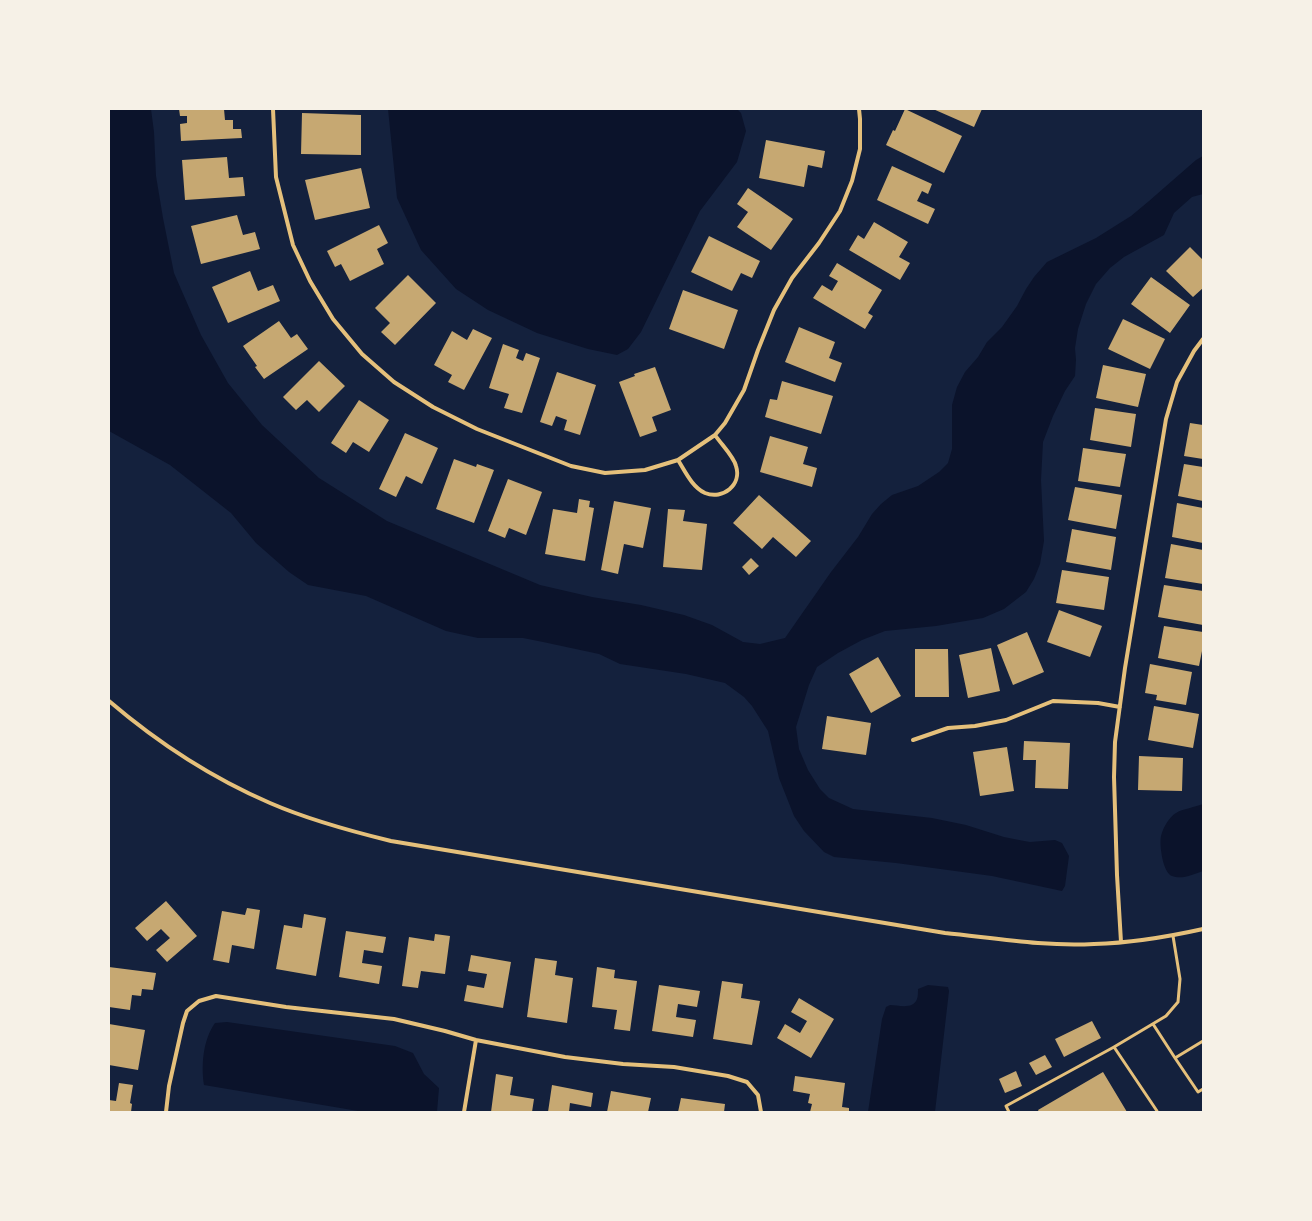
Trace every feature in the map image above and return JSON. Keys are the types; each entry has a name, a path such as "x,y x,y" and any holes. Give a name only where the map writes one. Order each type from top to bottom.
{"street":[{"path":"273,109 276,177 293,245 310,281 333,319 362,354 394,382 433,407 477,429 571,466 605,473 645,470 678,460 715,435 725,422 744,390 774,310 792,278 818,244 840,211 852,181 860,149 859,109"},
{"path":"1121,942 1114,777 1115,742 1125,668 1166,419 1177,382 1194,351 1203,339"},
{"path":"678,460 695,485 706,493 720,495 729,491 736,483 738,474 736,464 715,435"},
{"path":"109,701 169,747 222,780 270,803 340,828 391,841 946,933 1062,944 1093,944 1173,936 1203,929"},
{"path":"912,740 948,728 975,726 1006,720 1053,701 1098,703 1120,707"},
{"path":"166,1112 169,1086 187,1011 199,1001 216,996 286,1007 394,1019 476,1040 565,1058 623,1064 674,1067 728,1076 747,1082 758,1095 761,1112"},
{"path":"464,1112 476,1040"}],"lane":[{"path":"1010,1112 1006,1106 1114,1047 1166,1016 1178,1002 1180,979 1173,936"},
{"path":"1153,1024 1198,1092 1203,1089"},
{"path":"1175,1058 1203,1041"},
{"path":"1114,1047 1158,1111 1156,1112"}],"water":[{"path":"109,109 151,109 154,132 156,176 174,273 201,335 228,383 262,425 319,478 387,521 540,585 684,615 712,625 743,642 760,644 785,638 831,572 858,537 872,514 881,504 892,495 918,486 939,472 948,463 952,449 952,405 957,387 965,372 978,357 987,342 1002,327 1017,306 1034,277 1047,262 1096,238 1131,216 1196,160 1203,156 1203,194 1192,197 1174,213 1164,235 1124,257 1110,268 1096,284 1086,304 1078,329 1075,348 1075,376 1065,391 1043,442 1041,480 1044,541 1040,564 1034,579 1026,592 1004,609 983,618 936,626 885,631 862,640 838,653 817,667 809,685 796,727 799,749 808,770 820,789 829,798 853,809 932,818 966,825 1019,840 1030,842 1055,840 1062,843 1069,856 1065,886 1062,891 992,876 896,863 834,857 824,852 804,831 794,816 779,778 768,731 752,706 744,697 725,683 686,674 620,664 599,654 523,638 478,638 446,631 366,596 308,585 289,572 256,543 231,513 170,465 109,431"},
{"path":"388,109 737,109 741,113 746,131 737,162 700,211 641,332 628,349 617,355 588,349 537,333 488,310 456,289 421,250 397,198"},
{"path":"1203,804 1203,871 1184,877 1172,876 1166,870 1162,858 1161,836 1163,830 1169,820 1176,813"},
{"path":"928,985 948,987 949,991 935,1112 868,1112 882,1019 886,1007 890,1005 912,1005 917,998 918,989"},
{"path":"227,1022 395,1046 413,1053 424,1074 439,1088 437,1112 364,1112 204,1085 203,1061 205,1045 215,1023"}],"building":[{"path":"179,109 224,109 225,120 233,120 233,129 241,129 242,138 181,141 180,124 187,123 187,116 180,116"},
{"path":"905,109 962,136 944,173 886,145 893,130 895,131"},
{"path":"933,109 982,109 974,127"},
{"path":"302,113 361,115 361,155 301,154"},
{"path":"766,140 825,151 822,168 808,165 804,187 759,178"},
{"path":"227,157 229,178 243,177 245,196 185,200 182,160"},
{"path":"892,166 932,184 928,194 922,191 917,201 935,209 928,224 877,200"},
{"path":"361,168 370,208 315,220 305,180"},
{"path":"748,188 793,219 771,250 737,227 748,212 737,204"},
{"path":"237,215 243,235 255,232 260,249 201,264 191,226"},
{"path":"874,222 908,242 899,257 910,263 900,280 849,250 858,235 864,239"},
{"path":"379,225 388,243 377,249 384,264 350,281 341,264 335,267 327,251"},
{"path":"709,236 760,261 752,278 741,273 732,291 691,272"},
{"path":"1190,247 1203,260 1203,288 1193,297 1166,271"},
{"path":"837,263 882,290 868,313 873,316 865,329 813,298 822,285 832,291 838,281 829,276"},
{"path":"250,271 258,291 273,285 280,301 228,323 212,287"},
{"path":"408,275 436,303 395,345 381,332 390,323 375,308"},
{"path":"1151,277 1190,305 1170,333 1131,304"},
{"path":"683,290 738,310 724,349 669,329"},
{"path":"1123,319 1165,339 1150,369 1108,349"},
{"path":"279,321 291,338 297,334 308,349 264,379 243,346"},
{"path":"799,327 835,342 829,358 842,363 835,382 785,362"},
{"path":"473,329 492,338 464,390 448,382 452,375 434,365 452,331 467,340"},
{"path":"503,344 519,350 516,358 523,361 526,353 540,358 522,413 504,408 509,394 489,388"},
{"path":"319,361 345,386 319,412 307,400 296,410 283,397"},
{"path":"1103,365 1146,374 1138,407 1096,398"},
{"path":"655,367 671,410 652,417 657,431 640,437 619,382 635,376 634,374"},
{"path":"557,372 596,385 580,435 564,430 567,420 556,416 552,426 540,422"},
{"path":"782,381 833,396 821,434 765,417 770,399 777,400"},
{"path":"359,400 389,420 369,452 353,442 346,453 331,443"},
{"path":"1095,408 1136,414 1131,447 1090,440"},
{"path":"1190,423 1203,425 1203,459 1184,456"},
{"path":"405,433 438,448 422,484 406,476 396,497 379,489"},
{"path":"770,436 808,447 803,464 817,468 812,487 760,472"},
{"path":"1083,448 1126,454 1120,487 1078,481"},
{"path":"454,459 476,467 477,464 494,470 474,523 436,509"},
{"path":"1184,464 1203,467 1203,501 1178,496"},
{"path":"508,479 542,492 526,535 509,528 505,538 488,531"},
{"path":"1075,487 1122,495 1116,529 1068,520"},
{"path":"759,495 811,541 796,557 773,537 762,549 733,523"},
{"path":"579,499 590,501 589,507 594,508 585,561 545,554 553,509 577,513"},
{"path":"614,501 651,508 643,548 624,544 618,574 601,570"},
{"path":"1177,503 1203,508 1203,543 1172,537"},
{"path":"668,509 685,510 683,521 707,524 702,570 663,567"},
{"path":"1072,529 1116,537 1111,570 1066,562"},
{"path":"1171,544 1203,550 1203,584 1165,578"},
{"path":"751,558 759,566 749,575 742,567"},
{"path":"1062,570 1109,577 1104,610 1056,603"},
{"path":"1164,585 1203,591 1203,625 1158,617"},
{"path":"1059,610 1102,626 1090,657 1047,642"},
{"path":"1164,626 1203,632 1203,646 1199,666 1158,658"},
{"path":"1027,632 1044,672 1013,685 997,645"},
{"path":"991,648 1000,691 968,698 959,655"},
{"path":"915,649 948,649 949,697 915,697"},
{"path":"878,657 901,696 871,713 849,674"},
{"path":"1150,664 1192,672 1186,705 1156,700 1157,695 1145,693"},
{"path":"1154,706 1199,714 1193,748 1148,740"},
{"path":"827,716 871,723 866,755 822,749"},
{"path":"1024,741 1070,743 1068,789 1035,788 1036,760 1023,760"},
{"path":"1007,747 1014,791 980,796 973,752"},
{"path":"1139,756 1183,758 1182,791 1138,790"},
{"path":"166,901 197,936 167,962 156,950 170,938 161,929 147,941 135,928"},
{"path":"247,908 260,910 254,949 232,945 229,963 213,960 222,911 245,915"},
{"path":"304,914 326,918 316,976 276,969 284,925 302,928"},
{"path":"346,931 386,937 383,953 364,950 362,963 382,966 379,984 339,977"},
{"path":"435,934 450,936 445,974 421,971 418,988 402,986 409,937 434,941"},
{"path":"471,955 511,962 503,1008 464,1001 467,985 484,988 487,974 468,971"},
{"path":"535,958 557,961 555,975 573,978 567,1023 527,1017"},
{"path":"109,967 156,973 153,990 142,989 141,996 132,995 130,1010 109,1007"},
{"path":"597,967 615,970 614,978 637,981 630,1031 614,1029 617,1010 592,1007"},
{"path":"722,981 743,984 741,998 760,1001 752,1045 713,1039"},
{"path":"659,985 700,991 697,1007 678,1004 676,1017 696,1020 693,1037 652,1031"},
{"path":"799,998 834,1019 811,1058 777,1038 785,1024 800,1033 807,1021 791,1012"},
{"path":"1092,1021 1101,1038 1064,1057 1055,1039"},
{"path":"109,1024 145,1030 138,1070 109,1065"},
{"path":"1045,1055 1052,1067 1036,1075 1029,1063"},
{"path":"1016,1071 1022,1086 1005,1093 999,1079"},
{"path":"1103,1072 1127,1112 1039,1112 1038,1110"},
{"path":"496,1074 513,1077 510,1095 534,1099 532,1112 491,1112"},
{"path":"795,1076 845,1083 842,1107 849,1108 849,1112 810,1112 812,1104 808,1103 810,1094 793,1091"},
{"path":"119,1083 133,1085 130,1103 132,1104 131,1112 109,1112 109,1100 116,1101"},
{"path":"552,1085 593,1093 591,1107 570,1103 569,1112 548,1112"},
{"path":"611,1091 651,1098 648,1112 607,1112"},
{"path":"681,1098 725,1104 724,1112 678,1112"}]}
